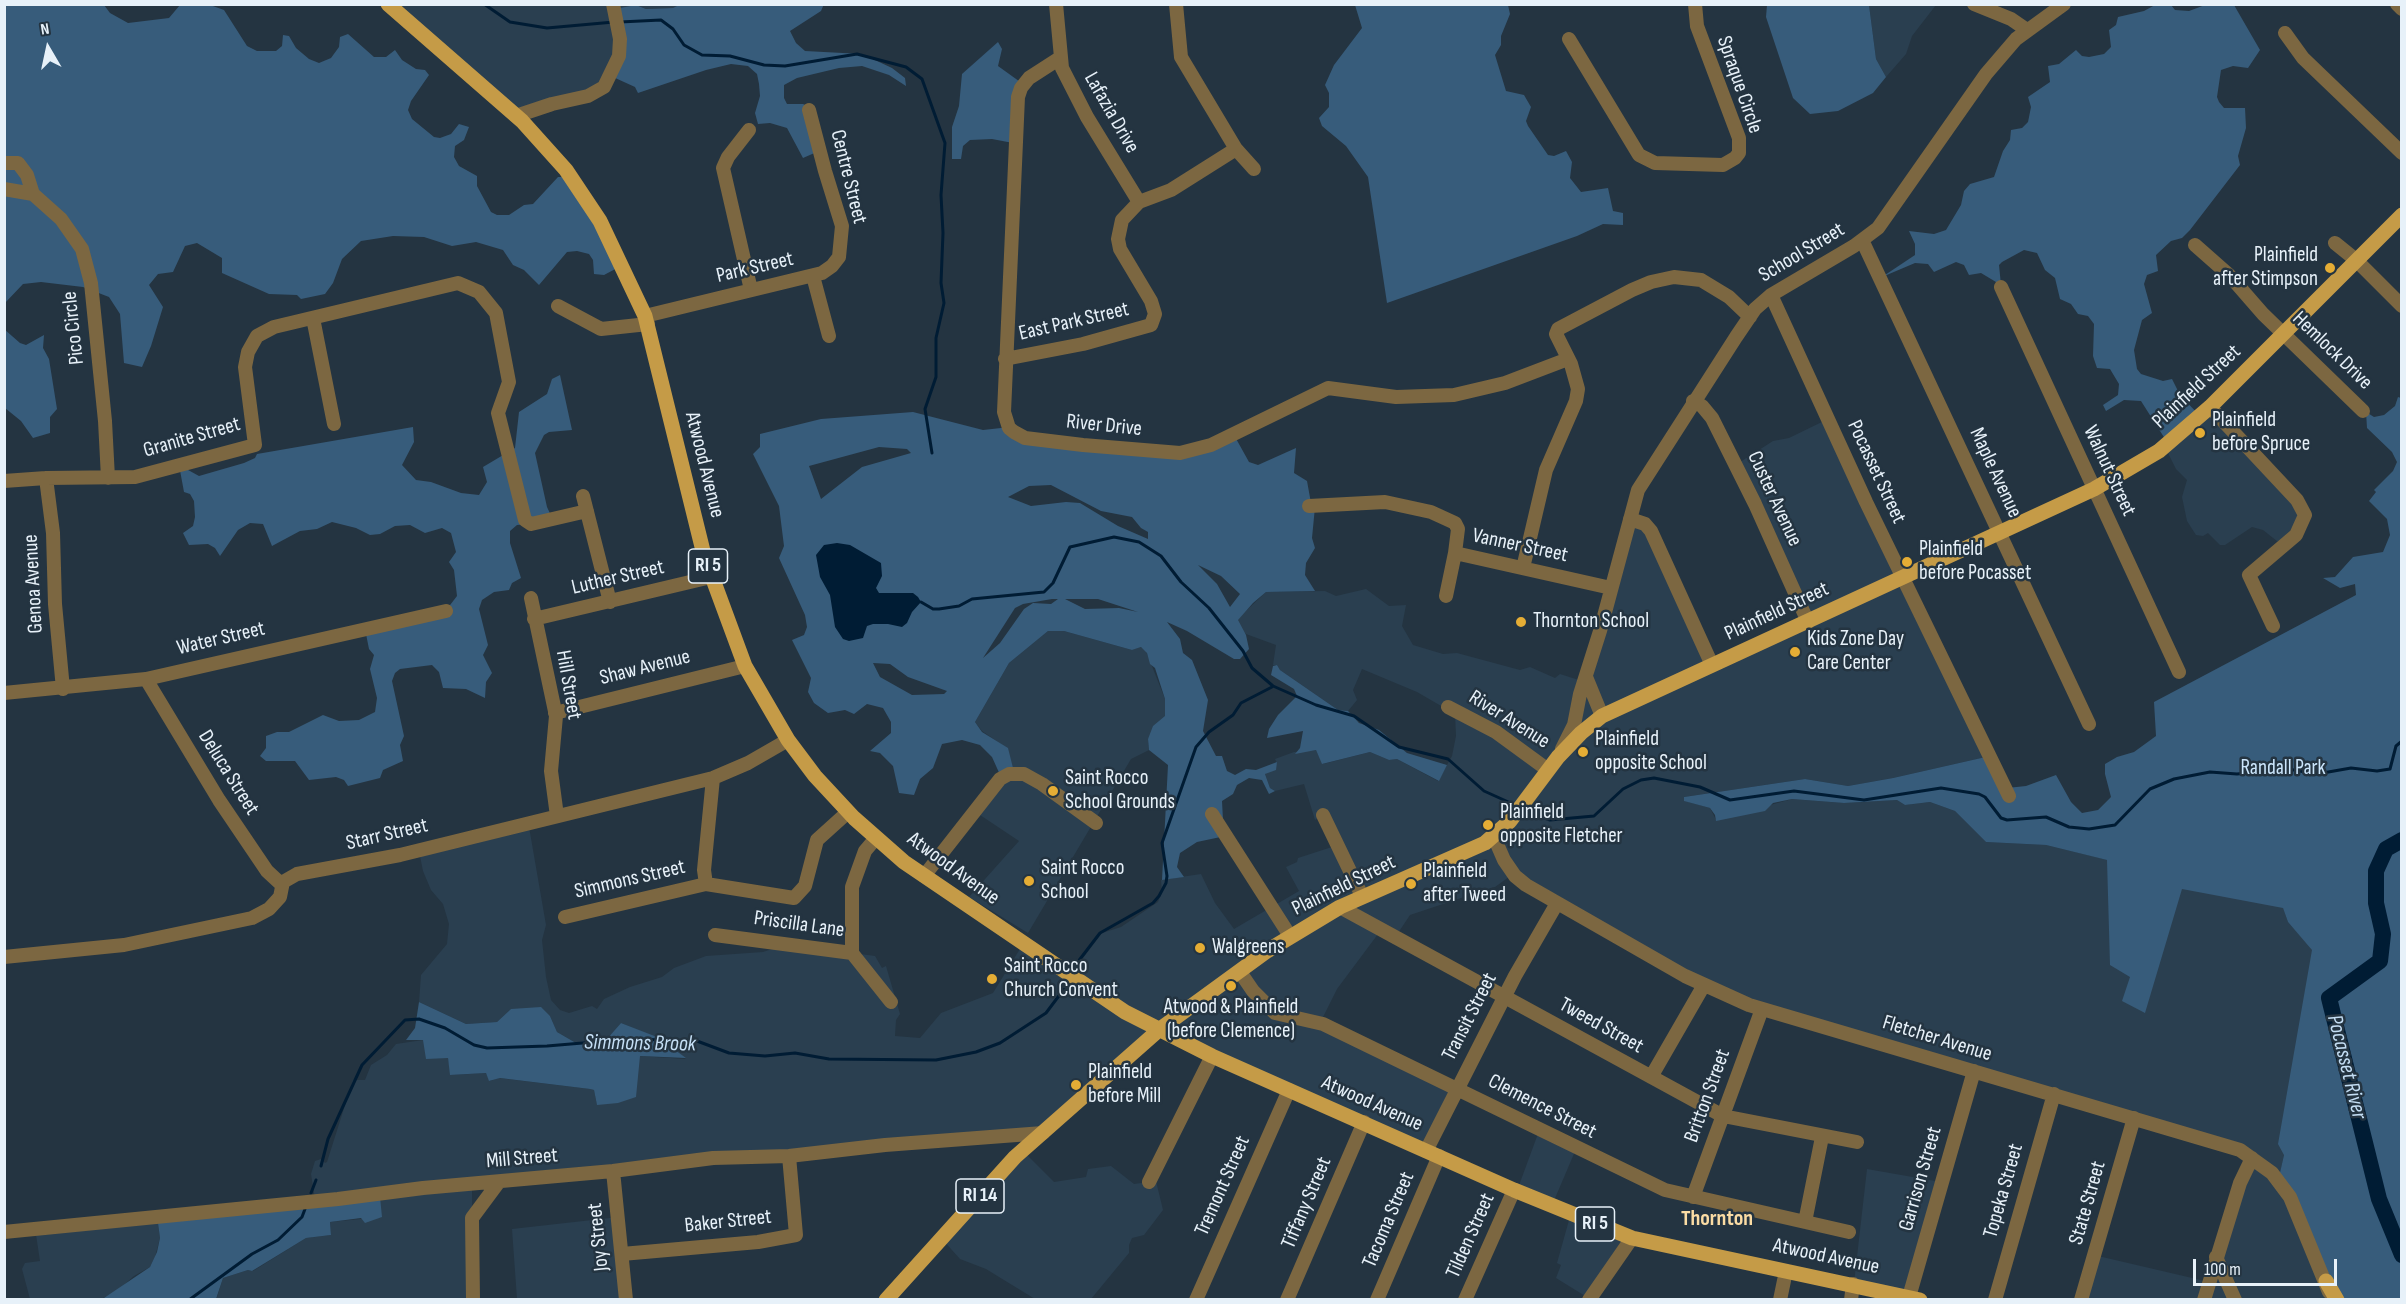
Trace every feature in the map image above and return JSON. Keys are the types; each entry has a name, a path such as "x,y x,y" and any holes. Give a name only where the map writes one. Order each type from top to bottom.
{"main road":[{"name":"Atwood Avenue","path":"388,4 516,116 548,148 578,186 604,228 646,320 711,577 745,666 788,740 815,776 876,838 924,876 1125,1012 1212,1056 1514,1190 1632,1238 1786,1271 1852,1292 1914,1298"},
{"name":"Plainfield Street","path":"1160,1029 1290,936 1340,907 1471,851 1494,837 1510,821 1558,757 1581,733 1602,716 2094,489 2159,451 2210,407 2402,215"},
{"name":"RI 14","path":"886,1299 998,1175 1160,1029"},
{"path":"2326,1281 2329,1299"},
{"path":"2326,1281 2337,1299"}],"street":[{"path":"516,116 552,104 588,96 604,87 619,56 620,39 613,4"},
{"name":"Lafazia Drive","path":"1056,4 1060,58 1072,91 1139,202"},
{"path":"1176,4 1181,57 1236,149 1254,169"},
{"name":"Spraque Circle","path":"1569,39 1639,155 1654,163 1723,165 1739,153 1739,138 1697,26 1695,4"},
{"path":"1974,4 2011,19 2027,30"},
{"name":"School Street","path":"1558,757 1574,725 1638,490 1693,401 1750,317 1770,295 1863,240 1883,223 1986,75 2027,30 2064,4"},
{"path":"2397,4 2402,9"},
{"path":"2284,33 2303,57 2402,153"},
{"name":"River Drive","path":"1060,58 1029,78 1021,88 1018,97 1004,412 1009,428 1024,438 1168,454 1211,445 1328,388 1396,397 1454,395 1505,383 1568,359"},
{"name":"Centre Street","path":"809,110 842,226 839,257 827,270 813,276"},
{"path":"749,130 728,156 723,168 751,290"},
{"path":"1139,202 1171,190 1236,149"},
{"name":"Pico Circle","path":"4,163 18,163 27,175 33,194 62,219 82,249 91,283 105,420 108,478"},
{"path":"4,189 33,194"},
{"name":"East Park Street","path":"1005,359 1083,344 1154,322 1155,314 1151,301 1120,249 1118,239 1122,220 1139,202"},
{"name":"Maple Avenue","path":"1863,240 2089,724"},
{"path":"2335,243 2356,260 2402,306"},
{"name":"Hemlock Drive","path":"2195,245 2229,274 2283,333 2363,411"},
{"name":"Park Street","path":"558,306 601,329 646,320 751,290 813,276 829,336"},
{"path":"1523,567 1546,470 1576,401 1577,382 1556,334 1558,329 1632,290 1661,279 1682,277 1701,280 1729,297 1750,317"},
{"name":"Granite Street","path":"4,482 46,478 135,477 255,445 245,368 248,352 257,336 274,327 458,283 479,292 496,313 509,382 498,413 525,520 531,524 587,512"},
{"name":"Walnut Street","path":"2001,287 2179,672"},
{"name":"Pocasset Street","path":"1770,295 1903,578 2009,796"},
{"path":"314,318 334,424"},
{"name":"Custer Avenue","path":"1693,401 1702,406 1712,418 1755,504 1808,622"},
{"path":"2210,407 2297,500 2305,515 2296,535 2249,575 2273,626"},
{"name":"Genoa Avenue","path":"46,478 53,533 55,604 63,688"},
{"path":"584,496 610,602"},
{"name":"Vanner Street","path":"1310,507 1385,502 1431,512 1457,526 1455,553 1611,588"},
{"path":"1630,519 1645,524 1651,531 1712,665"},
{"path":"1446,596 1455,553"},
{"name":"Luther Street","path":"534,619 711,577"},
{"name":"Hill Street","path":"531,598 555,713 551,771 557,816"},
{"name":"Water Street","path":"4,693 146,679 446,611"},
{"name":"Shaw Avenue","path":"555,713 745,666"},
{"path":"1586,677 1602,716"},
{"name":"Deluca Street","path":"146,679 219,800 267,871 281,884"},
{"name":"River Avenue","path":"1448,707 1496,732 1548,770"},
{"name":"Starr Street","path":"281,884 297,874 400,855 713,778 748,763 788,740"},
{"path":"924,876 1000,779 1009,774 1024,774 1042,784 1096,823"},
{"name":"Simmons Street","path":"565,917 706,884 704,870 713,778"},
{"path":"706,884 794,898 805,886 817,840 848,812"},
{"path":"1212,814 1290,936"},
{"path":"1323,815 1362,896"},
{"name":"Fletcher Avenue","path":"1494,837 1515,876 1556,905 1704,985 1762,1009 2240,1150 2272,1173 2290,1197 2326,1281"},
{"path":"852,953 852,887 865,851 876,838"},
{"path":"4,957 124,945 245,919 269,909 280,897 281,884"},
{"name":"Transit Street","path":"1433,1153 1458,1087 1556,905"},
{"name":"Tweed Street","path":"1340,907 1723,1116 1857,1142"},
{"name":"Priscilla Lane","path":"715,935 852,953 891,1002"},
{"name":"Clemence Street","path":"1240,972 1253,991 1275,1013 1323,1024 1458,1087 1601,1161 1665,1190 1849,1232"},
{"path":"1651,1077 1704,985"},
{"name":"Britton Street","path":"1693,1197 1762,1009"},
{"path":"1149,1182 1212,1056"},
{"name":"Garrison Street","path":"1914,1298 1974,1071"},
{"name":"Tremont Street","path":"1196,1299 1289,1090"},
{"name":"Topeka Street","path":"1995,1299 2054,1094"},
{"name":"State Street","path":"2081,1299 2134,1118"},
{"name":"Tiffany Street","path":"1287,1299 1364,1122"},
{"name":"Mill Street","path":"4,1232 338,1199 423,1188 614,1171 713,1158 789,1156 885,1145 1043,1133"},
{"path":"1805,1222 1822,1137"},
{"name":"Tacoma Street","path":"1377,1299 1433,1153"},
{"name":"Baker Street","path":"622,1254 758,1242 796,1235 789,1156"},
{"path":"2204,1299 2240,1183 2252,1158"},
{"name":"Joy Street","path":"614,1171 626,1299"},
{"path":"473,1299 472,1218 498,1183"},
{"name":"Tilden Street","path":"1465,1299 1514,1190"},
{"path":"1589,1299 1632,1238"},
{"path":"2216,1257 2235,1299"},
{"path":"1780,1299 1786,1271"}],"shaded area":[{"path":"390,5 636,5 620,37 606,84 523,113"},
{"path":"636,5 681,5 673,8 646,9"},
{"path":"1869,5 1936,5 1912,36 1906,54 1886,77 1876,59"},
{"path":"2207,409 2304,509 2282,545 2263,530 2252,527 2225,545 2220,545 2208,533 2203,536 2196,535 2187,521 2182,497 2187,480 2176,469 2165,447"},
{"path":"1828,419 1990,756 1848,786 1805,779 1684,797 1685,801 1710,808 1716,820 1792,799 1844,803 1897,800 1905,805 1930,802 1955,811 1986,842 2046,845 2112,861 2181,882 2271,872 2288,922 2311,947 2316,961 2299,1086 2279,1178 2337,1299 2081,1299 2098,1256 2205,1281 2251,1158 1750,1005 1513,874 1495,887 1477,892 1474,888 1468,889 1464,897 1410,915 1396,936 1381,930 1337,989 1321,1021 1455,1089 1428,1148 1160,1031 1048,1129 472,1190 473,1299 216,1300 223,1278 248,1270 253,1271 306,1238 331,1235 330,1222 381,1217 315,1199 311,1174 315,1161 321,1159 327,1162 353,1080 365,1080 371,1065 387,1055 396,1044 423,1040 448,1058 451,1075 486,1073 490,1081 499,1078 590,1089 594,1090 597,1104 639,1056 686,1059 657,1038 621,1023 606,1040 576,1043 557,1032 550,1016 511,1009 497,1022 466,1024 419,1002 421,975 447,944 449,924 443,904 431,890 423,871 419,851 528,821 546,925 542,940 546,977 551,1000 560,1010 569,1013 592,1006 597,1009 604,999 630,987 662,977 674,968 706,956 763,952 787,944 875,956 882,968 886,966 900,1014 896,1020 895,1036 920,1038 941,1013 993,993 1023,944 1071,974 1102,933 1121,927 1158,902 1162,892 1161,880 1201,874 1215,903 1234,929 1299,891 1286,867 1297,862 1298,858 1335,846 1323,815 1315,820 1304,784 1275,791 1270,788 1265,774 1277,763 1275,759 1294,752 1316,750 1323,764 1370,752 1389,760 1397,759 1438,781 1452,756 1456,736 1455,714 1417,692 1362,669 1353,690 1357,700 1348,711 1338,710 1280,670 1277,665 1273,665 1276,645 1246,634 1233,623 1266,592 1325,591 1336,596 1366,589 1389,606 1406,605 1402,626 1413,645 1443,654 1457,653 1520,670 1530,667 1555,678 1560,674 1582,681 1629,521 1644,523 1711,660 1806,621 1737,464 1773,441 1789,438"},
{"path":"837,543 850,545 881,563 882,576 876,588 879,593 913,593 918,597 921,602 912,612 907,623 902,627 873,624 867,626 863,638 849,641 843,639 835,627 830,595 820,577 816,555 824,545"},
{"name":"Saint Rocco School Grounds","path":"1048,631 1064,631 1132,650 1141,647 1146,651 1165,699 1165,717 1148,739 1149,750 1131,759 1028,933 969,897 1019,841 974,811 1009,774 1008,749 982,731 975,722 1009,663"},
{"path":"1539,1131 1576,1149 1553,1203 1518,1188"},
{"path":"1027,1155 1054,1182 1086,1177 1088,1169 1111,1166 1134,1184 1156,1181 1163,1210 1144,1235 1132,1238 1129,1253 1091,1299 1035,1299 986,1269 960,1259 943,1240"},
{"path":"1867,1169 1941,1182 1910,1296 1854,1283"},
{"path":"1571,1213 1628,1235 1590,1299 1556,1278 1561,1265 1557,1263"},
{"path":"157,1216 160,1238 150,1267 134,1276 116,1292 101,1299 30,1299 22,1269 25,1263 40,1261 35,1228"},
{"path":"619,1217 625,1299 517,1299 512,1229"}],"green space":[{"path":"681,4 824,4 821,11 790,31 796,43 805,51 862,54 892,68 905,78 906,86 889,75 862,66 839,68 797,78 784,85 784,98 787,104 803,104 809,107 819,151 803,158 787,128 770,123 758,124 755,113 760,96 759,84 757,74 748,66 731,64 706,70 638,93 635,87 613,77 615,9 636,5 646,9 673,8"},
{"path":"5,5 104,5 110,13 128,23 169,18 180,5 210,5 224,10 247,46 257,51 276,51 282,46 283,35 289,36 296,48 309,59 319,63 331,58 339,47 340,37 348,34 374,57 386,57 395,50 402,60 416,69 425,70 429,75 411,101 408,110 412,119 434,137 440,138 451,134 459,124 469,127 464,140 455,146 454,157 459,166 477,176 477,186 491,212 497,215 509,215 524,205 533,204 558,177 571,177 621,266 604,275 594,274 593,260 589,254 577,251 567,252 539,285 524,270 513,265 503,250 476,242 452,246 424,237 393,236 361,241 342,259 333,283 325,294 301,299 297,295 269,294 222,273 222,258 197,243 185,246 173,272 158,274 149,285 163,307 151,346 142,367 124,363 120,314 109,297 83,287 41,282 23,284 5,303"},
{"path":"1355,5 1508,5 1510,14 1501,36 1501,45 1495,55 1506,91 1524,95 1531,107 1526,121 1528,126 1548,155 1554,156 1566,151 1572,162 1570,178 1581,192 1608,188 1613,211 1623,213 1623,225 1603,224 1577,236 1387,303 1368,177 1346,146 1322,126 1319,118 1329,107 1329,93 1325,85 1334,65 1362,28"},
{"path":"1767,5 1869,5 1876,59 1886,77 1873,93 1838,111 1810,114 1793,98 1766,17"},
{"path":"2155,5 2171,5 2175,10 2189,11 2205,5 2234,5 2260,50 2248,68 2233,66 2221,70 2217,97 2219,102 2224,108 2245,108 2246,128 2238,156 2240,165 2190,230 2182,238 2171,241 2156,255 2158,271 2147,275 2144,284 2152,313 2142,320 2134,350 2137,369 2141,374 2163,381 2172,379 2180,395 2199,415 2167,442 2141,401 2124,400 2106,411 2103,405 2118,395 2119,384 2110,369 2097,368 2093,356 2094,324 2088,316 2078,314 2071,304 2060,299 2055,278 2045,270 2037,253 2024,250 2002,262 1999,265 2001,285 1981,273 1969,275 1964,265 1956,262 1934,272 1928,264 1915,263 1882,277 1915,255 1915,244 1909,231 1934,234 1946,230 1961,205 1964,191 1970,184 1994,177 2003,151 2010,140 2011,130 2022,128 2028,122 2031,107 2028,97 2050,82 2048,66 2059,64 2076,50 2082,56 2089,57 2104,54 2111,47 2109,30 2116,25 2118,17 2144,11"},
{"path":"998,42 1002,49 998,66 1023,84 1013,143 992,139 970,140 963,146 961,159 952,159 952,127 959,106 962,74"},
{"path":"4,329 20,343 26,345 44,335 43,348 49,359 57,409 50,417 50,433 33,438 21,421 5,408"},
{"path":"560,375 572,430 549,432 544,435 535,453 547,507 554,522 517,525 510,531 510,543 521,578 512,583 509,590 494,592 482,600 479,609 488,645 483,655 492,673 486,682 485,698 466,689 443,688 439,672 432,665 400,669 395,673 392,681 404,736 400,745 403,761 383,770 380,778 348,786 344,780 336,777 309,780 295,761 266,761 260,756 266,748 266,736 277,732 289,732 323,715 339,721 359,720 375,712 377,698 370,669 374,655 369,649 365,629 447,609 457,596 454,570 449,562 456,552 451,533 442,528 425,533 410,525 395,526 380,534 370,535 356,528 332,522 317,529 300,531 272,546 263,524 250,523 238,530 220,556 215,548 208,544 189,545 183,533 193,526 195,517 194,501 190,494 184,492 179,465 199,476 244,463 255,458 257,454 413,427 414,442 402,465 416,480 431,482 461,493 479,495 487,482 483,467 515,448 519,412 547,394 552,379"},
{"name":"Randall Park","path":"2398,397 2401,398 2401,1299 2337,1299 2279,1177 2284,1155 2278,1144 2312,950 2288,922 2283,908 2182,889 2145,1013 2122,1001 2130,977 2110,965 2107,860 2046,845 1986,842 1955,811 1930,802 1905,805 1897,800 1844,803 1792,799 1773,803 1765,811 1716,821 1710,808 1684,801 1684,797 1805,779 1848,786 1990,756 2007,788 2026,786 2056,775 2071,802 2082,813 2098,810 2111,797 2105,764 2117,757 2134,752 2156,736 2154,702 2356,595 2355,584 2340,588 2323,578 2335,577 2353,557 2383,552 2390,535 2387,519 2369,501 2376,492 2374,490 2393,471 2397,462 2392,452 2367,428 2366,412 2374,417 2384,415 2395,406"},
{"path":"913,412 983,430 1010,427 1024,436 1164,453 1234,435 1249,462 1258,465 1296,448 1294,473 1307,481 1311,503 1315,507 1312,538 1315,548 1306,563 1305,575 1315,591 1266,592 1253,603 1238,620 1246,635 1249,649 1240,659 1234,659 1167,622 1180,639 1183,653 1192,660 1208,700 1203,731 1216,756 1222,756 1227,771 1235,775 1246,769 1256,770 1277,762 1276,770 1265,774 1270,788 1275,791 1269,794 1262,780 1249,778 1237,785 1233,794 1222,801 1223,820 1230,835 1197,842 1180,853 1177,867 1184,877 1162,880 1168,765 1149,750 1148,739 1153,726 1165,716 1165,699 1155,668 1150,664 1147,653 1141,647 1132,650 1064,631 1048,631 1009,663 975,722 982,732 1008,748 1014,772 1001,777 992,757 980,745 962,740 942,744 933,768 920,779 914,795 899,793 893,766 880,753 870,751 891,733 891,722 883,708 867,704 854,714 845,710 828,713 814,703 808,692 811,678 792,640 804,635 807,627 805,615 779,558 784,546 779,506 753,454 760,447 760,434 821,419","holes":["879,447 907,449 911,453 862,467 821,499 809,466","1051,485 1101,511 1132,517 1141,528 1148,532 1148,539 1118,526 1080,503 1066,502 1031,506 1008,497 1029,486","1198,565 1221,576 1240,594 1230,607 1217,584","1058,599 1051,604 1033,603 1024,609 1000,643 983,658 1015,608 1023,604","1065,599 1098,599 1138,612 1119,608 1085,609","873,663 890,664 908,677 947,691 944,694 912,695 880,677"]},
{"path":"1277,665 1280,670 1338,710 1348,711 1359,723 1379,730 1407,753 1447,765 1439,781 1397,759 1389,760 1370,752 1322,764 1316,750 1295,754 1300,748 1303,731 1267,738 1269,729 1278,715 1297,696 1294,689 1271,675 1273,666"},
{"path":"419,1002 466,1024 497,1022 511,1009 541,1007 550,1016 557,1032 576,1043 606,1040 621,1023 657,1037 686,1058 640,1056 636,1097 618,1103 597,1105 594,1090 590,1089 500,1078 489,1081 486,1073 450,1075 448,1058 426,1059 423,1040 406,1040 415,1028"},
{"path":"380,1197 382,1217 365,1223 361,1218 330,1222 331,1235 306,1238 252,1271 248,1270 223,1278 216,1299 101,1300 150,1267 160,1238 157,1216"}],"waterway":[{"path":"484,4 510,22 547,28 614,22"},
{"path":"620,22 661,20 673,29 684,45 702,55 730,56 764,65 785,66 857,54 906,67 922,79 945,143 941,195 943,233 941,283 944,303 936,338 936,377 925,409 932,453"},
{"path":"921,602 933,609 939,609 959,606 972,599 1044,592 1053,583 1070,547 1114,537 1139,542 1161,556 1181,582 1209,608 1243,651 1252,668 1273,686 1316,705 1354,716 1399,747 1448,759 1484,791 1515,805"},
{"name":"Simmons Brook","path":"1077,963 1100,933 1153,903 1159,896 1167,876 1162,843 1196,747 1209,732 1233,715 1241,703 1272,687"},
{"path":"1524,810 1550,820 1594,816 1623,789 1641,780 1654,778 1700,787 1730,800 1794,791 1864,800 1941,788 1979,794 1985,797 2001,818 2007,820 2046,817 2069,827 2089,829 2115,825 2150,789 2174,779 2210,772 2237,774 2288,769 2317,774 2351,768 2377,771 2390,769 2396,746 2402,741"},
{"name":"Pocasset River","path":"2402,840 2386,849 2376,871 2376,903 2383,934 2380,961 2329,998 2379,1199 2402,1255"},
{"name":"Simmons Brook","path":"321,1166 328,1139 362,1065 405,1020 419,1019 445,1028 474,1045 487,1048 630,1039 697,1041 729,1053 765,1056 795,1053 829,1059 936,1060 976,1052 1000,1043 1046,1013 1064,989"},
{"name":"Simmons Brook","path":"311,1193 316,1180"},
{"name":"Simmons Brook","path":"189,1300 252,1254 278,1240 302,1217 305,1209"}],"place":[{"name":"Plainfield after Stimpson","path":"2330,268"},
{"name":"Plainfield before Spruce","path":"2200,433"},
{"name":"Plainfield before Pocasset","path":"1907,562"},
{"name":"Thornton School","path":"1521,622"},
{"name":"Kids Zone Day Care Center","path":"1795,652"},
{"name":"Plainfield opposite School","path":"1583,752"},
{"name":"Saint Rocco School Grounds","path":"1053,791"},
{"name":"Plainfield opposite Fletcher","path":"1488,825"},
{"name":"Saint Rocco School","path":"1029,881"},
{"name":"Plainfield after Tweed","path":"1411,884"},
{"name":"Walgreens","path":"1200,948"},
{"name":"Saint Rocco Church Convent","path":"992,979"},
{"name":"Atwood & Plainfield (before Clemence)","path":"1231,986"},
{"name":"Plainfield before Mill","path":"1076,1085"}],"district":[{"name":"Thornton","path":"1717,1219"}]}
